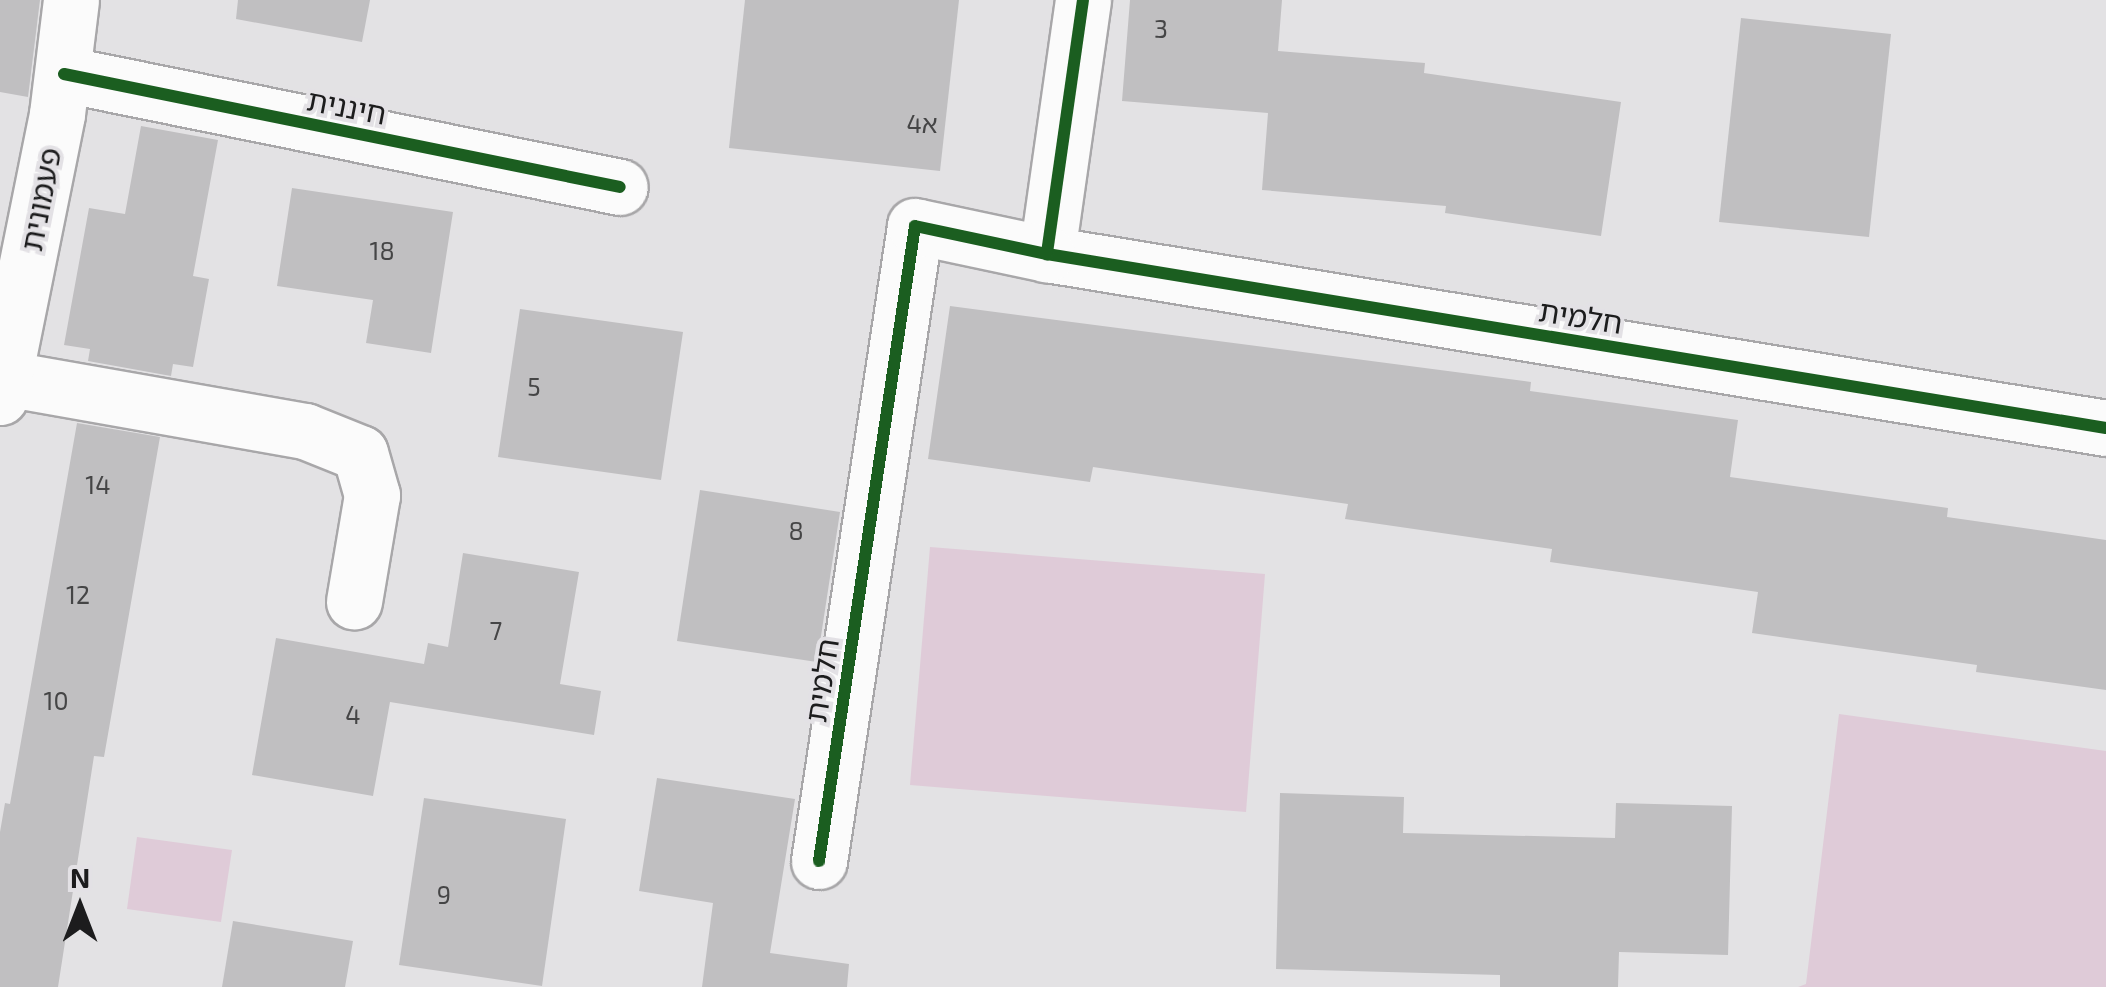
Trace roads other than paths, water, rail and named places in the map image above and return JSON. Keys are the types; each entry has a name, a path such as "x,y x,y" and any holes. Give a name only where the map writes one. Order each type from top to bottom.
{"street":[{"name":"פעמונית","path":"2,387 64,74 71,0"},
{"path":"1047,254 1082,0"},
{"name":"חיננית","path":"64,74 620,188"},
{"name":"חלמית","path":"819,861 915,226 1047,254 2106,428"},
{"path":"2,387 305,430 360,453 372,495 354,600"}]}
